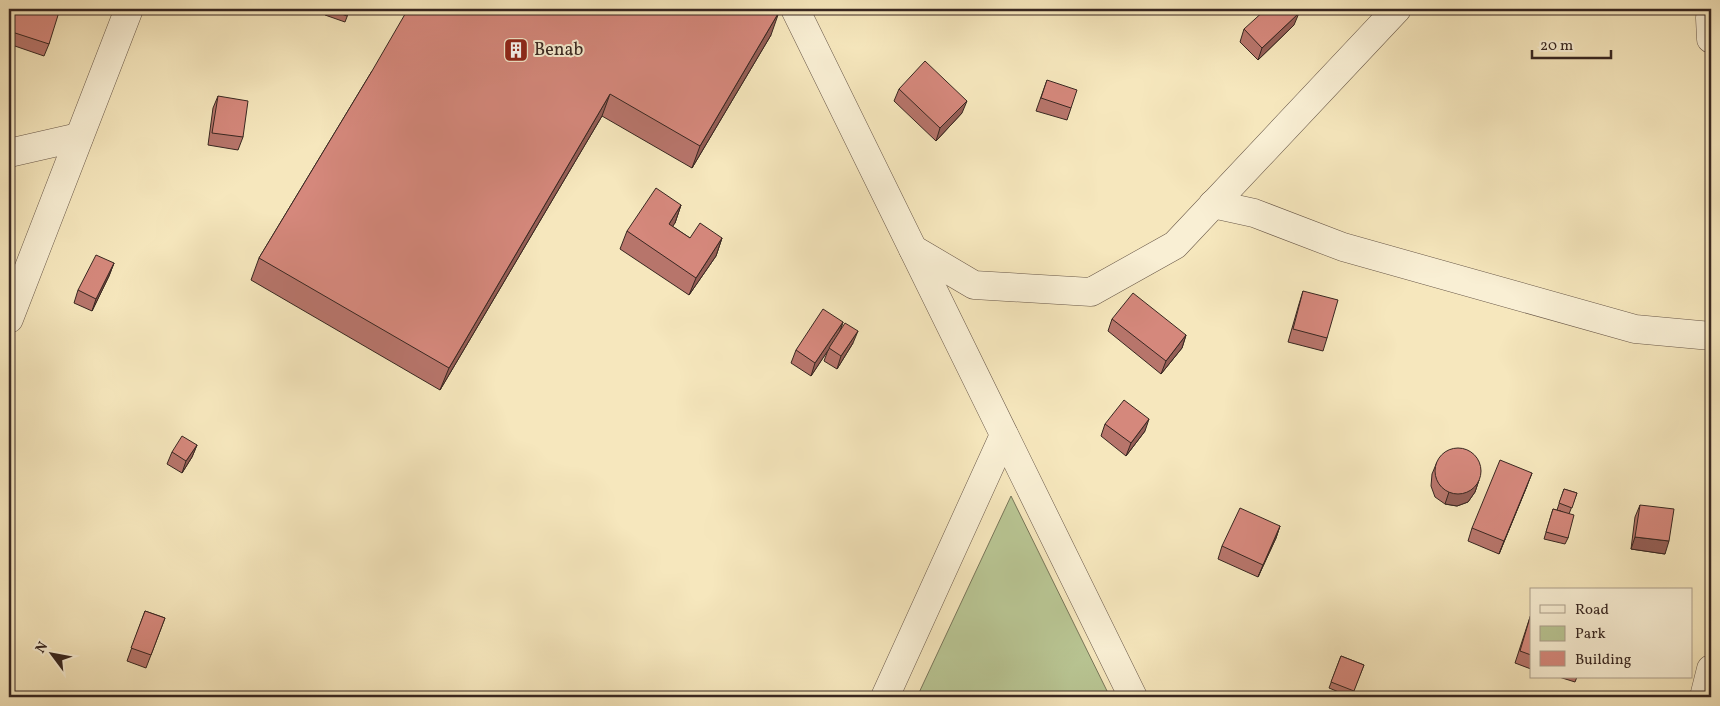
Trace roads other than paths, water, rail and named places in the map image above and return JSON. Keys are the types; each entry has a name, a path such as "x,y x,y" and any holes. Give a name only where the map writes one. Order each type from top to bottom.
{"street":[{"path":"9,319 129,9"},
{"path":"795,9 1133,697"},
{"path":"913,249 974,286 1091,292 1176,245 1397,9"},
{"path":"1711,9 1711,40"},
{"path":"9,153 79,137"},
{"path":"1213,204 1254,213 1343,247 1635,328 1711,336"},
{"path":"885,697 1004,435"},
{"path":"1704,697 1711,669"}],"place":[{"name":"Benab","path":"516,50"}]}
